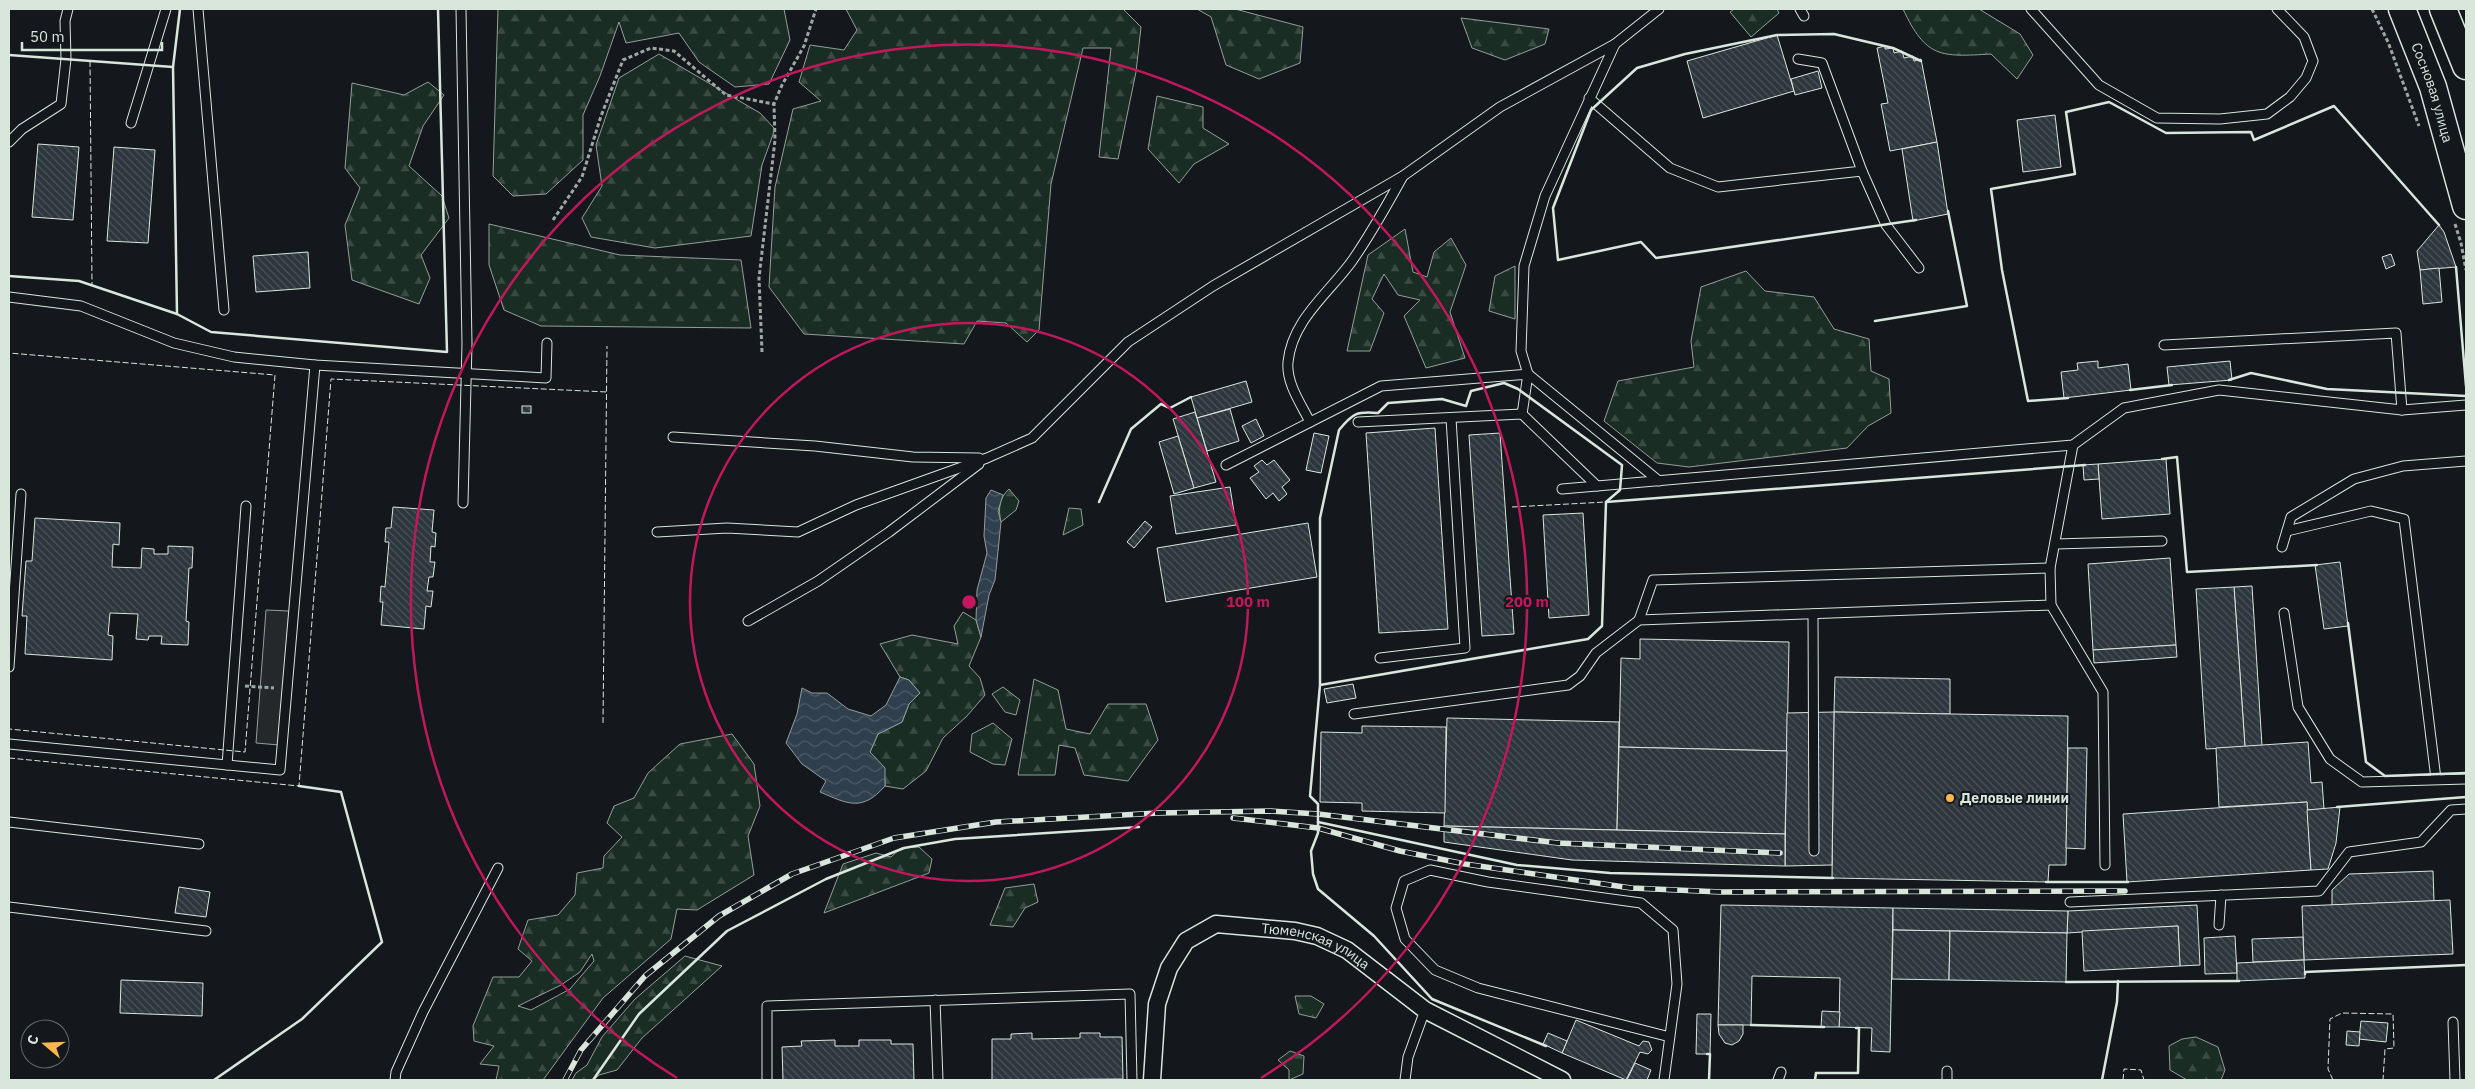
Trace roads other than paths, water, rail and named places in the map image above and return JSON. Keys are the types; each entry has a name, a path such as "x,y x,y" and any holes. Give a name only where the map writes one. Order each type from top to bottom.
{"main road":[{"name":"Сосновая улица","path":"2402,9 2433,88 2466,206"},
{"path":"2443,9 2466,66"}],"street":[{"name":"Тюменская улица","path":"1152,1080 1157,1004 1169,968 1186,941 1216,924 1295,931 1317,936 1347,950 1425,1010 1558,1079"}],"lane":[{"path":"9,142 22,129 61,104 66,59 65,21 68,9"},
{"path":"132,123 166,9"},
{"path":"198,9 224,310"},
{"path":"461,9 467,373 463,503"},
{"path":"657,532 727,528 798,532 856,505 987,458 1032,438 1128,342 1213,286 1403,176 1500,107 1615,44 1659,9"},
{"path":"2031,9 2100,85 2156,118 2220,119 2267,114 2290,97 2306,78 2313,61 2304,36 2277,9"},
{"path":"1522,414 1528,374 1521,351 1524,266 1545,196 1588,98 1615,44"},
{"path":"1798,59 1822,63 1862,171 1886,225 1919,268"},
{"path":"1588,98 1670,168 1718,188 1862,171"},
{"path":"1310,422 1291,384 1288,364 1291,343 1301,323 1351,262 1403,176"},
{"path":"9,297 81,306 174,343 234,357 315,365 546,378 547,342"},
{"path":"2164,345 2396,333 2402,410"},
{"path":"9,744 280,770 315,365"},
{"path":"1226,465 1381,386 1528,374 1659,481"},
{"path":"1562,489 2073,445 2124,408 2219,390 2402,410 2466,405"},
{"path":"1358,422 1522,414 1597,486"},
{"path":"1380,658 1465,648 1451,418"},
{"path":"673,437 815,446 913,457 987,458"},
{"path":"2073,445 2050,568 2051,605 2103,692 2105,865"},
{"path":"748,622 818,581 874,543 987,458"},
{"path":"2282,546 2291,517 2354,480 2403,466 2466,461"},
{"path":"9,667 20,494"},
{"path":"228,765 246,506"},
{"path":"2287,531 2371,511 2404,519 2436,779"},
{"path":"2055,544 2162,541"},
{"path":"1354,714 1568,685 1580,676 1596,653 1639,620 1653,580 2050,568"},
{"path":"1639,620 2051,605"},
{"path":"2284,613 2298,707 2330,759 2362,782 2466,779"},
{"path":"1813,614 1814,851"},
{"path":"2070,902 2319,891 2349,852 2421,842 2451,810 2466,808"},
{"path":"9,822 199,844"},
{"path":"395,1080 396,1072 423,1012 498,868"},
{"path":"1664,1080 1670,1037 1677,984 1673,930 1641,903 1488,882 1430,870 1404,881 1396,908 1405,939 1435,970 1478,988 1670,1037"},
{"path":"2219,925 2221,895"},
{"path":"9,908 206,931"},
{"path":"767,1080 767,1006 1130,994 1132,1080"},
{"path":"935,1000 938,1080"},
{"path":"1405,1080 1408,1057 1425,1010"},
{"path":"2453,1022 2455,1080"}],"water":[{"path":"991,490 1003,495 998,511 1001,522 995,580 989,595 981,637 976,620 977,590 987,553 984,536 986,498"},
{"path":"900,677 909,680 920,693 909,704 902,722 878,734 870,752 885,768 885,786 869,800 854,803 839,800 820,792 826,781 802,764 786,743 797,714 802,688 812,693 827,693 848,709 871,716 886,705"}],"railway":[{"path":"565,1080 581,1050 645,976 719,916 792,874 894,838 996,822 1158,813 1270,811 1318,814 1558,843 1780,853"},
{"path":"1233,818 1318,828 1400,851 1465,864 1631,888 1721,892 2125,891"}],"place":[{"name":"Деловые линии","path":"1950,798"}]}
